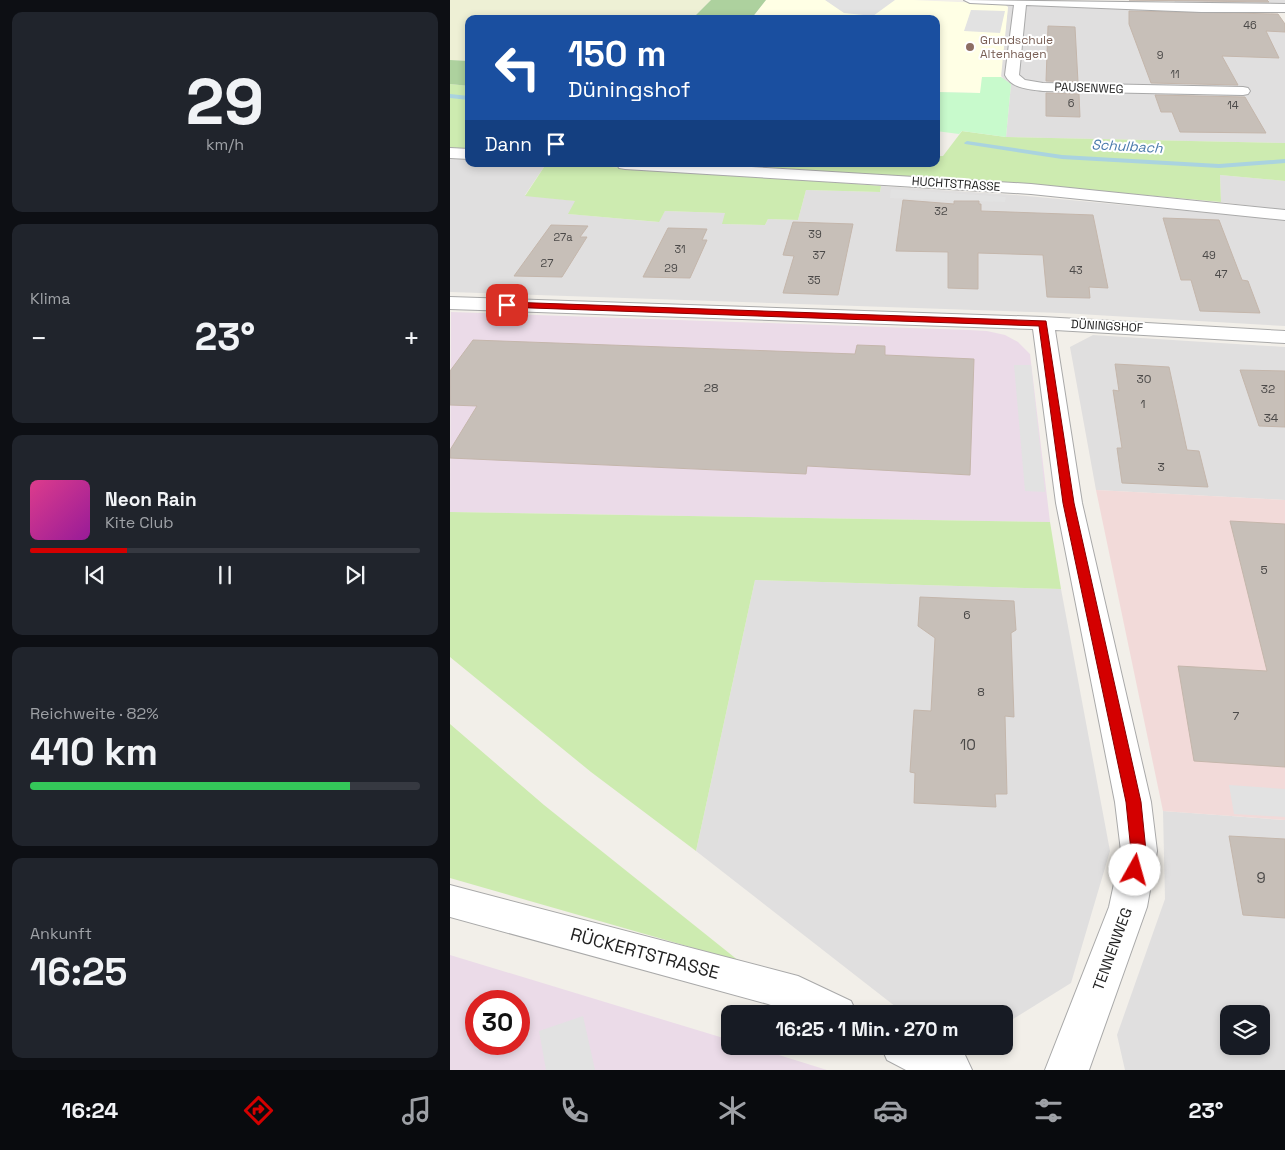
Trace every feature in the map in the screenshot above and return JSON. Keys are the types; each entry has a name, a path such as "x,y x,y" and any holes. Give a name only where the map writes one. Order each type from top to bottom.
{"street":[{"path":"970,0 1260,9 1285,8"},
{"name":"PAUSENWEG","path":"1020,2 1012,75 1014,79 1021,83 1043,87 1243,91"},
{"path":"1260,9 1285,20"},
{"path":"450,153 465,154"},
{"name":"HUCHTSTRASSE","path":"674,167 1016,188 1285,214"},
{"name":"DÜNINGSHOF","path":"450,303 1043,323 1285,337"},
{"name":"TENNENWEG","path":"1043,323 1068,503 1134,802 1139,851 1128,907 1067,1070"},
{"name":"RÜCKERTSTRASSE","path":"450,901 783,990 818,1005"},
{"path":"920,1055 950,1070"}],"shaded area":[{"path":"450,0 711,0 696,15 465,15 465,61 450,60"},
{"name":"Grundschule Altenhagen","path":"766,0 913,0 1004,4 1008,7 1001,77 982,77 981,93 940,92 940,15 754,15"},
{"path":"825,0 895,0 874,15 844,13"},
{"path":"1174,0 1285,0 1285,3 1176,4"},
{"path":"1004,4 1242,13 1251,14 1285,27 1285,143 1006,137 1011,84 1005,81 1000,74 1008,7"},
{"path":"971,10 1005,11 1000,33 964,31"},
{"path":"450,157 465,158 465,167 544,167 525,195 576,201 569,214 658,222 665,211 726,213 723,224 765,225 768,219 798,220 806,190 880,192 881,186 1015,195 1285,220 1285,326 1061,313 450,292"},
{"path":"1220,175 1285,181 1285,210 1221,202"},
{"path":"891,189 1006,197 1005,202 890,198"},
{"path":"451,312 969,330 1005,335 1018,342 1030,354 1050,522 450,512"},
{"path":"1093,335 1285,347 1285,500 1096,490 1070,347"},
{"path":"1014,365 1031,365 1045,492 1025,491"},
{"path":"1096,490 1285,500 1285,820 1163,811"},
{"path":"755,580 1061,589 1110,851 1071,983 1013,1019 1013,1005 893,1005 696,851"},
{"path":"1229,785 1285,789 1285,817 1234,814"},
{"path":"1163,811 1285,820 1285,1070 1125,1070 1117,1035 1165,899"},
{"path":"450,955 721,1037 721,1055 779,1055 827,1070 450,1070"},
{"path":"583,1016 595,1070 546,1070 539,1031"}],"green space":[{"path":"711,0 766,0 754,15 696,15"},
{"path":"450,60 465,61 465,86 450,84"},
{"path":"982,77 1001,77 1011,84 1006,137 962,131 959,134 940,132 940,92 980,93"},
{"path":"450,84 465,86 465,149 450,148"},
{"path":"962,131 1006,137 1285,143 1285,181 1220,175 1221,202 1022,184 762,167 940,167 940,156 943,156"},
{"path":"544,167 609,167 693,171 881,186 880,192 806,190 798,220 768,219 765,225 722,224 725,213 665,211 659,222 568,214 575,201 525,196"},
{"path":"450,512 1050,522 1061,589 755,580 696,851 591,772 450,657"},
{"path":"450,724 544,805 739,961 450,878"}],"building":[{"path":"1129,0 1267,0 1269,2"},
{"path":"1129,11 1278,14 1285,24 1285,32 1266,31 1279,58 1222,56 1238,85 1151,83 1129,24"},
{"path":"1048,26 1075,27 1078,82 1046,81"},
{"path":"1046,93 1079,94 1080,117 1046,116"},
{"path":"1155,95 1245,97 1266,133 1180,132 1172,112 1161,112"},
{"path":"903,200 954,204 954,201 979,201 981,211 1093,215 1108,288 1089,287 1090,298 1047,297 1043,255 978,253 978,289 948,288 948,252 896,251"},
{"path":"1163,218 1219,220 1242,280 1248,281 1260,313 1200,311 1191,280 1181,280"},
{"path":"793,222 853,224 838,295 783,293 794,256 783,255"},
{"path":"551,225 588,226 580,237 587,237 562,277 514,276"},
{"path":"668,228 707,229 702,240 707,240 690,278 643,277"},
{"path":"473,340 855,354 857,345 885,346 885,355 974,359 970,475 807,466 806,474 450,458 450,450 477,406 450,405 450,371"},
{"path":"1115,364 1169,367 1187,450 1199,451 1208,487 1122,483 1117,448 1122,448 1113,390 1119,391"},
{"path":"1240,370 1285,371 1285,427 1259,426"},
{"path":"1230,521 1285,524 1285,767 1194,761 1178,666 1267,671"},
{"path":"920,597 1014,601 1016,630 1011,633 1014,717 1005,716 1007,794 995,794 996,807 914,803 915,773 910,772 914,710 931,711 935,638 918,626"},
{"path":"1229,836 1285,839 1285,918 1243,915"}],"waterway":[{"name":"Schulbach","path":"450,96 465,98"},
{"name":"Schulbach","path":"967,143 1062,157 1219,166 1285,161"}],"place":[{"name":"Grundschule Altenhagen","path":"970,47"}],"route":[{"path":"507,305 1043,323 1068,503 1134,802 1139,851 1135,870"}]}
